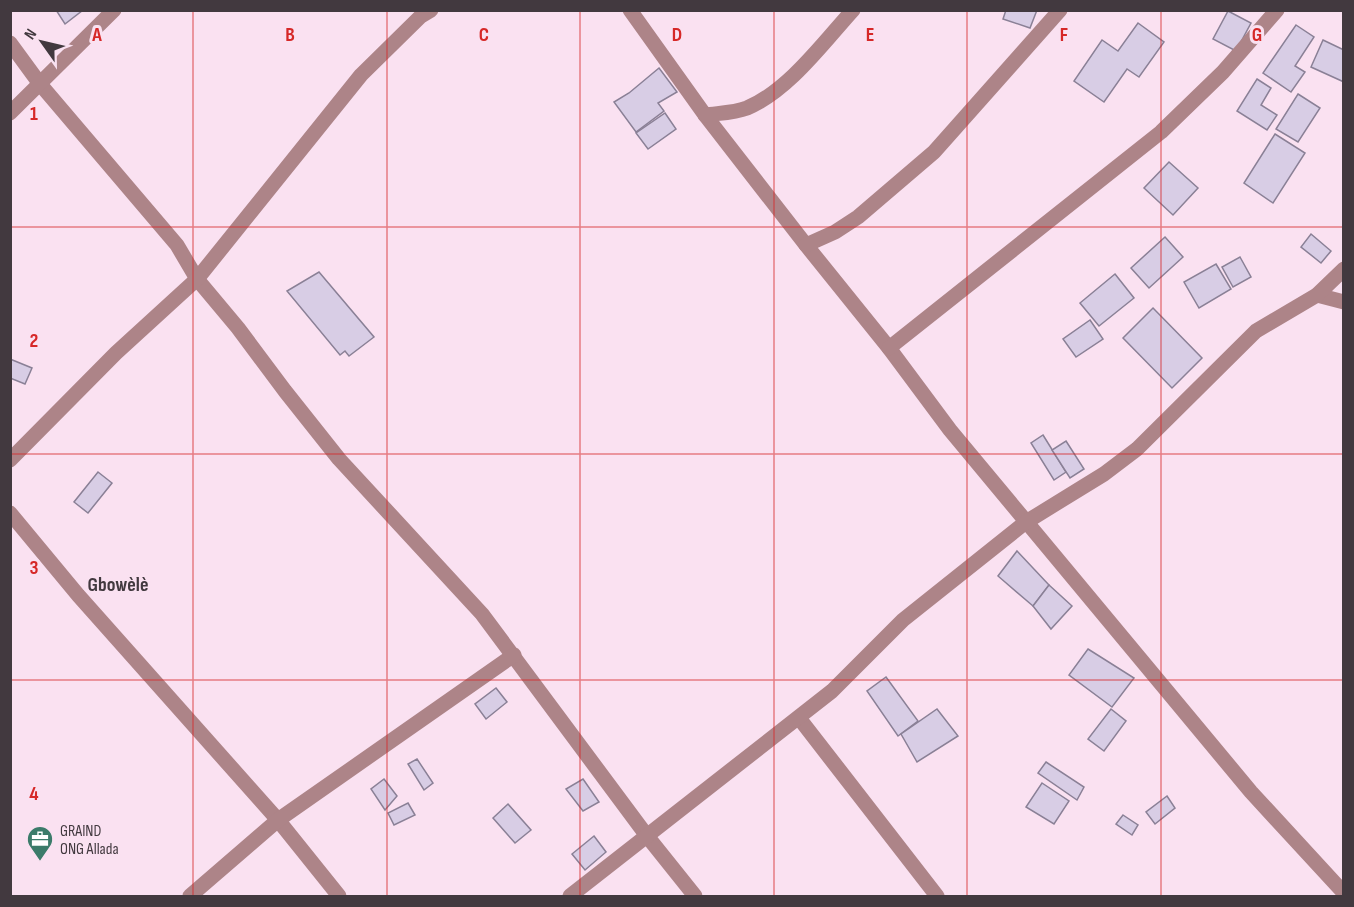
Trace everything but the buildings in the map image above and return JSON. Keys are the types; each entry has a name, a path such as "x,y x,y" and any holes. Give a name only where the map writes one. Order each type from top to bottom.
{"street":[{"path":"10,113 114,10"},
{"path":"10,460 116,353 197,279 361,75 421,16 430,10"},
{"path":"630,10 705,115 889,348 950,430 1251,792 1344,893"},
{"path":"705,115 744,109 765,100 784,85 854,10"},
{"path":"806,245 836,232 858,217 934,152 1060,10"},
{"path":"889,348 1161,132 1223,72 1277,10"},
{"path":"10,43 40,84 177,245 197,279 238,328 339,459 482,614 695,897"},
{"path":"570,897 832,691 903,620 1026,522 1113,468 1137,449 1256,331 1317,295 1344,269"},
{"path":"1317,295 1344,302"},
{"path":"10,513 78,595 278,820 339,897"},
{"path":"190,897 278,820 514,655"},
{"path":"799,718 936,897"}],"place":[{"name":"GRAIND ONG Allada","path":"40,862"}],"district":[{"name":"Gbowèlè","path":"118,584"}]}
